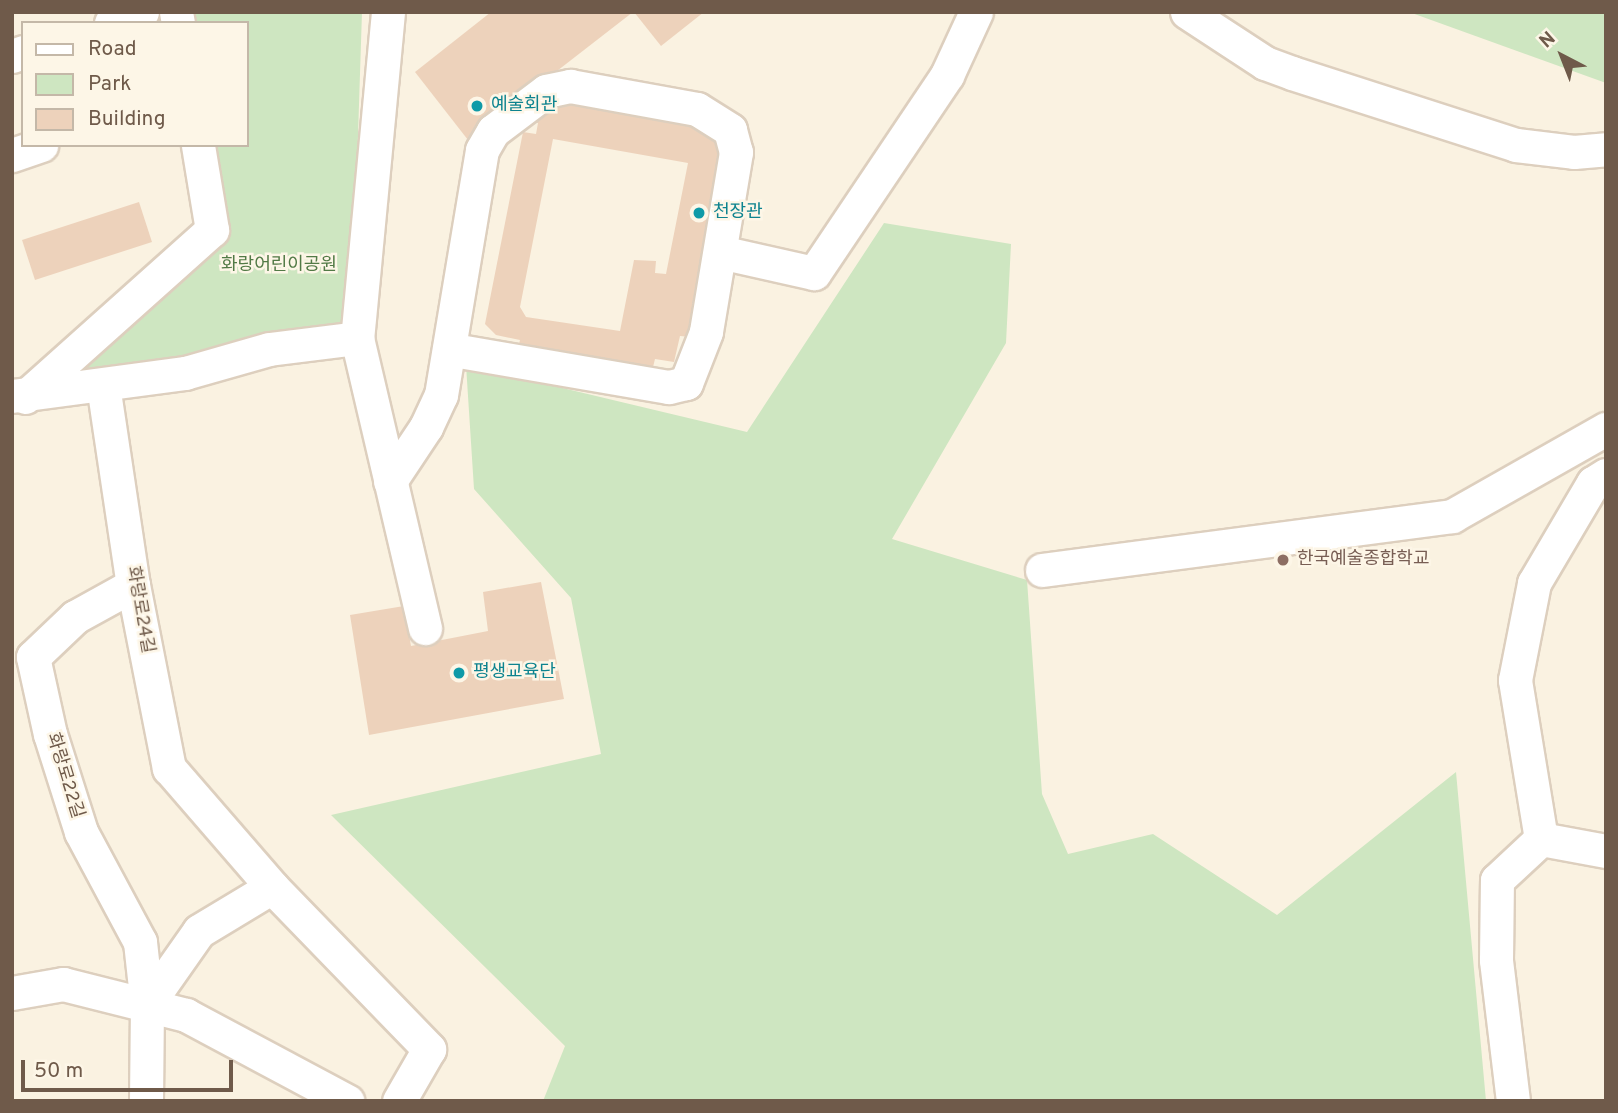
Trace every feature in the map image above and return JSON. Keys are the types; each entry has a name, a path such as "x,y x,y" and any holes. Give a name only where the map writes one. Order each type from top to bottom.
{"street":[{"path":"117,21 142,12"},
{"path":"388,12 357,338 425,628"},
{"path":"720,252 814,272 947,75 976,12"},
{"path":"1187,12 1265,63 1305,78 1516,145 1574,152 1606,149"},
{"path":"390,481 434,411 449,349 488,138 557,86 696,108 730,130 736,152 706,332 691,376 677,387 449,349"},
{"path":"12,155 35,147"},
{"path":"19,397 212,230 198,147"},
{"path":"19,397 185,373 269,349 357,338"},
{"name":"화랑로24길","path":"103,385 133,585 169,768 272,887 429,1049 399,1101"},
{"path":"1042,570 1452,516 1606,429"},
{"path":"1541,839 1515,680 1534,583 1593,483 1606,475"},
{"name":"화랑로22길","path":"133,585 75,617 33,657 50,734 81,832 140,942 147,1005"},
{"path":"1541,839 1606,851"},
{"path":"1513,1101 1496,960 1497,880 1541,839"},
{"path":"146,1101 147,1005 199,931 272,887"},
{"path":"14,986 63,984 186,1015 339,1099"}],"green space":[{"name":"화랑어린이공원","path":"176,12 362,12 352,321 25,397 212,230 198,147 248,147 248,21 178,21"},
{"path":"1409,12 1606,12 1606,83"},
{"path":"884,223 1011,244 1006,343 892,539 1027,580 1042,794 1068,854 1153,834 1277,915 1456,772 1486,1101 543,1101 565,1046 331,815 601,754 571,598 474,489 466,365 747,432"}],"building":[{"name":"예술회관","path":"491,12 633,12 468,140 415,72"},
{"path":"634,12 704,12 661,46"},
{"name":"천장관","path":"551,101 724,129 716,167 729,166 691,337 680,336 674,362 655,359 652,371 517,352 520,340 496,335 485,324 523,132 536,134 538,123 528,122","holes":["553,139 688,163 666,274 655,273 656,261 634,260 620,331 526,317 520,307"]},
{"path":"139,202 152,242 35,280 22,240"},
{"name":"평생교육단","path":"541,582 564,699 369,735 350,615 404,606 411,646 488,631 483,592"}],"place":[{"name":"예술회관","path":"477,106"},
{"name":"천장관","path":"699,213"},
{"name":"한국예술종합학교","path":"1283,560"},
{"name":"평생교육단","path":"459,673"}]}
